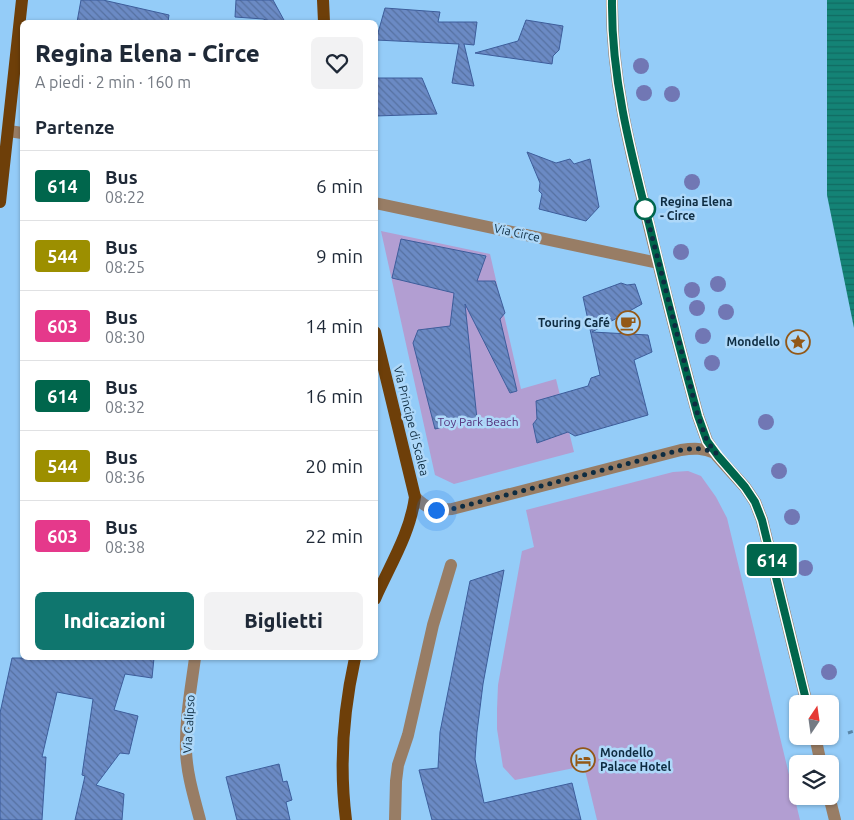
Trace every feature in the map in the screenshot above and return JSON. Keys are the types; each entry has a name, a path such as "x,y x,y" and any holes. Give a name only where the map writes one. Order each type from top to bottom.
{"main road":[{"path":"20,20 22,0"},
{"path":"323,0 324,20"},
{"path":"0,202 20,20"},
{"name":"Via Principe di Scalea","path":"378,344 415,497 413,512 407,530 378,593"},
{"path":"346,820 343,796 343,740 345,711 355,660"}],"street":[{"path":"612,0 612,25 618,89 632,160 698,416 707,441 745,487 755,502 762,520 805,695"},
{"path":"9,131 20,134"},
{"name":"Via Circe","path":"378,204 658,263"},
{"path":"415,497 424,507 436,510 452,509 695,447 705,448 716,453"},
{"path":"396,820 398,765 408,735 433,625 451,564"},
{"name":"Via Calipso","path":"195,660 186,750 188,772 200,820"},
{"path":"831,805 835,820"}],"path":[{"path":"848,733 854,731"}],"green space":[{"name":"Toy Park Beach","path":"381,231 490,254 521,389 556,379 574,452 454,484 435,475"},
{"path":"688,471 701,476 716,497 727,518 789,774 789,805 796,805 800,820 597,820 584,766 515,780 503,767 497,729 498,685 522,551 534,547 526,510 673,472"}],"shaded area":[{"path":"827,0 854,0 854,328 827,195"}],"building":[{"path":"81,0 103,0 169,15 168,20 77,20"},
{"path":"236,0 273,0 284,20 266,20 235,17"},
{"path":"385,8 440,12 438,22 477,22 474,45 464,44 474,86 452,83 459,44 378,40 378,33"},
{"path":"526,20 563,26 559,50 553,56 552,64 475,53 518,41"},
{"path":"378,78 422,78 437,114 378,116"},
{"path":"527,152 556,163 570,159 574,164 590,159 599,207 586,221 539,209 542,194 539,191 540,183"},
{"path":"401,239 486,256 477,281 495,281 505,313 500,319 517,391 510,393 465,304 477,419 435,429 413,343 418,330 450,326 454,293 392,278"},
{"path":"621,283 627,285 635,284 642,304 592,332 648,335 652,352 634,360 648,415 575,436 568,432 537,443 533,424 537,419 536,401 588,386 591,378 600,375 583,297"},
{"path":"504,570 483,684 477,732 475,759 484,803 572,783 581,820 432,820 419,770 438,768 440,732 470,581"},
{"path":"12,658 20,658 20,660 154,660 152,678 125,674 114,710 138,716 129,754 120,753 96,785 124,794 122,820 75,820 85,776 82,775 93,699 57,692 42,757 46,757 42,820 0,820 0,713"},
{"path":"279,764 283,782 287,781 292,800 286,802 290,820 237,820 226,777"}],"bus line":[{"name":"614","path":"612,0 612,25 618,89 632,160 698,416 707,441 745,487 755,502 762,520 805,695"}],"place":[{"name":"Regina Elena - Circe","path":"645,209"},
{"name":"Touring Café","path":"628,323"},
{"name":"Mondello","path":"798,342"},
{"name":"Mondello Palace Hotel","path":"583,760"}],"route":[{"path":"436,510 452,509 695,447 705,448 716,453 707,441 698,416 645,209"}]}
